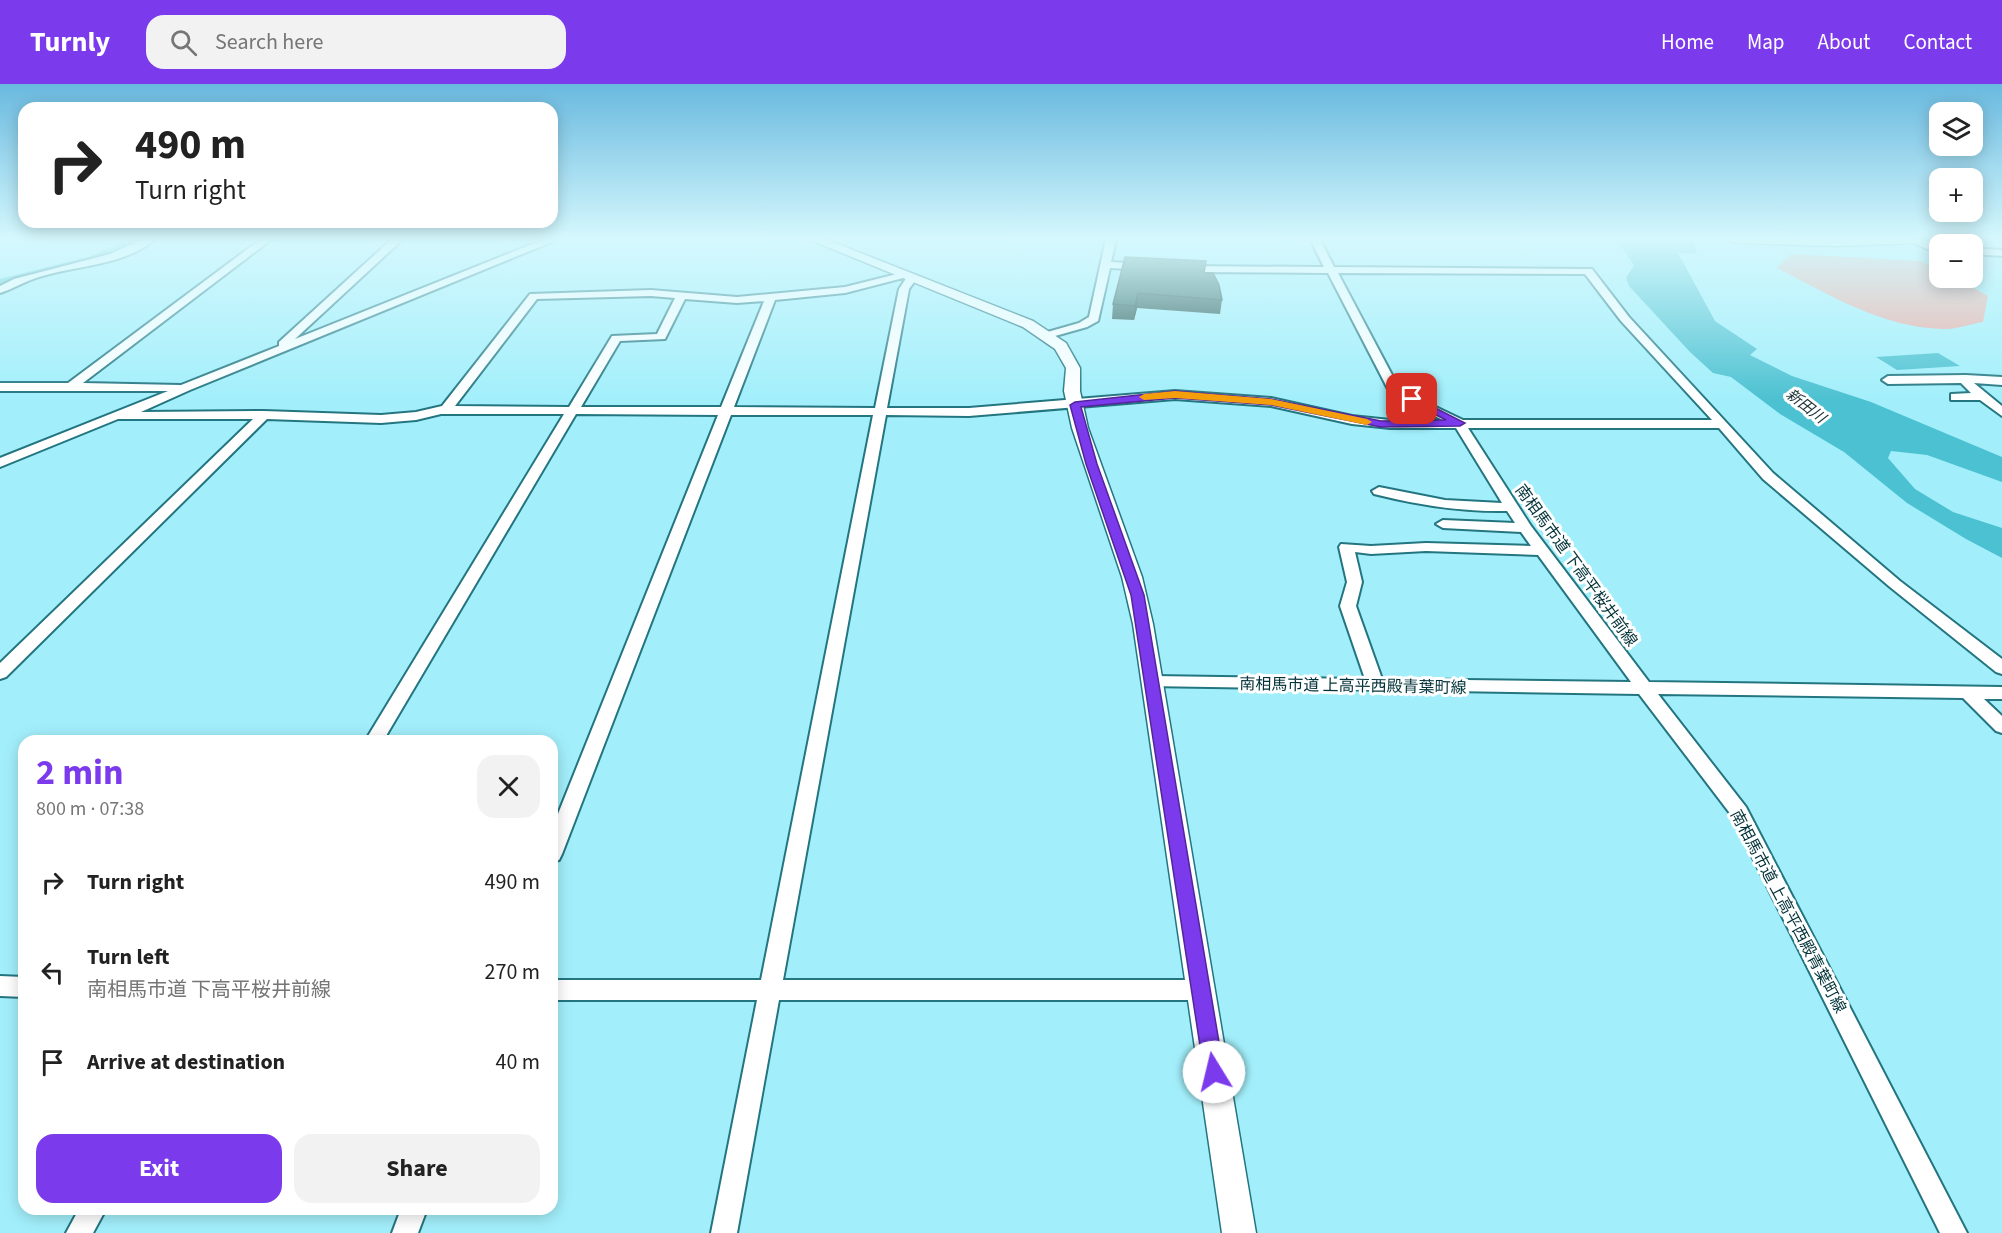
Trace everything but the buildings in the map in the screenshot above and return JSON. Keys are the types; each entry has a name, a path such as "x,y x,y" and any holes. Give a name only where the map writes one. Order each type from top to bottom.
{"main road":[{"path":"950,293 1048,335 1061,346 1073,368 1072,391 1075,405 1095,474 1135,586 1153,682 1239,1233"}],"street":[{"path":"69,388 196,293"},
{"path":"279,349 340,293"},
{"path":"124,416 134,409 186,387 420,293"},
{"path":"446,410 534,296 651,293 736,300 818,293"},
{"path":"724,1233 903,293"},
{"path":"1048,335 1083,325 1094,319 1099,293"},
{"path":"1343,293 1395,392 1460,423"},
{"path":"1605,293 1633,328 1768,476 1895,584 2002,668"},
{"path":"378,735 616,338 661,337 682,295"},
{"path":"558,839 771,297"},
{"path":"1966,379 1967,383 2002,412"},
{"path":"1887,380 2002,381"},
{"path":"0,387 186,387"},
{"path":"0,463 115,416 264,415 381,419 416,416 446,410 969,412 1075,405 1175,394 1271,402 1381,424 1722,424"},
{"path":"1955,397 1983,396"},
{"path":"0,673 264,415"},
{"name":"南相馬市道 下高平桜井前線","path":"1460,423 1525,528 1644,688"},
{"path":"1379,491 1427,503 1478,508 1511,507"},
{"path":"1443,524 1525,528"},
{"path":"1376,685 1348,606 1348,599 1355,582 1346,547 1371,550 1426,547 1542,551"},
{"name":"南相馬市道 上高平西殿青葉町線","path":"1153,682 1644,688 1739,812 1954,1233"},
{"path":"1644,688 2002,693"},
{"path":"1968,693 2002,727"},
{"path":"0,986 18,987"},
{"path":"558,990 1201,990"},
{"path":"79,1233 90,1215"},
{"path":"405,1233 412,1215"}],"shaded area":[{"path":"1824,293 1982,293 1988,296 1983,322 1947,329 1920,327 1898,322 1856,308"}],"water":[{"name":"新田川","path":"1635,293 1700,293 1715,321 1757,349 1750,355 1792,376 1871,402 2002,457 2002,482 1927,455 1891,451 1888,458 1915,489 1953,512 2002,528 2002,558 1907,503 1844,452 1780,414 1731,377 1713,373 1690,352"},
{"path":"1938,353 1960,366 1897,370 1876,357"}],"slow traffic":[{"path":"1144,397 1175,394 1271,402 1367,422"}],"route":[{"path":"1214,1072 1137,595 1080,428 1075,405 1175,394 1271,402 1381,424 1460,423 1412,399"}]}
